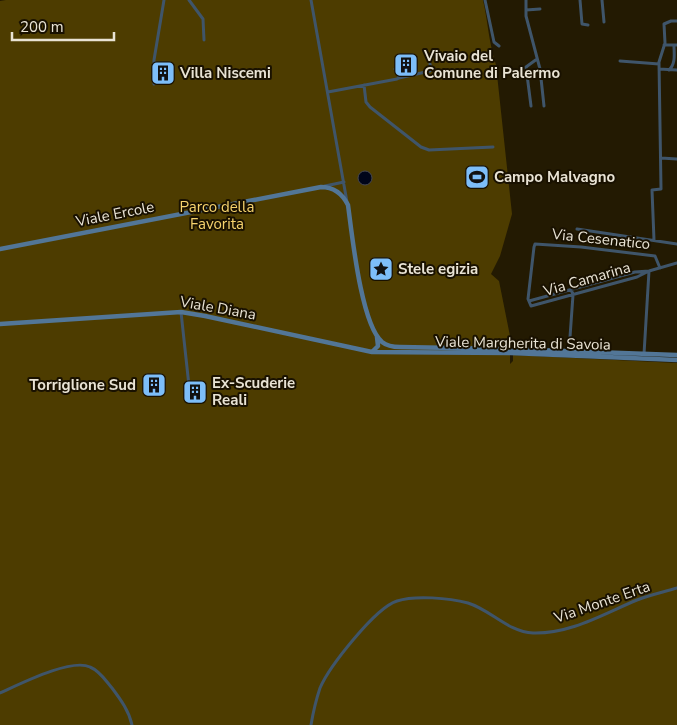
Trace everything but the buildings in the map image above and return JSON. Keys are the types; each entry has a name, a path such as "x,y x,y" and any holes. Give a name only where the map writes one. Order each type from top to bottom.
{"street":[{"path":"154,84 154,60 164,0"},
{"path":"189,0 203,19 204,40"},
{"path":"310,0 344,182 362,295 366,310 377,335 378,346 374,351 369,352"},
{"path":"485,0 494,42 499,46"},
{"path":"526,0 526,16 540,69 544,106"},
{"path":"580,0 582,24 588,25"},
{"path":"602,0 604,22"},
{"path":"526,10 540,9"},
{"path":"654,240 652,190 661,189 659,63 664,45 664,24 677,21"},
{"path":"664,45 676,45 672,67 669,70"},
{"path":"531,106 526,67 537,59"},
{"path":"620,61 659,63"},
{"path":"328,92 430,71 430,64"},
{"path":"395,69 398,71 399,78"},
{"path":"659,69 677,70"},
{"path":"364,85 366,102 370,107 426,149 493,147"},
{"path":"661,158 677,158"},
{"path":"321,187 344,182"},
{"path":"321,187 328,187 339,192 348,205"},
{"name":"Viale Ercole","path":"0,250 321,187"},
{"path":"577,230 677,244"},
{"name":"Via Cesenatico","path":"531,306 529,301 535,244 581,247 654,256 660,268"},
{"name":"Via Camarina","path":"529,301 677,263"},
{"path":"644,354 649,271"},
{"name":"Via Camarina","path":"531,306 637,277 649,271"},
{"path":"569,351 573,295 571,290"},
{"path":"181,312 189,386"},
{"name":"Viale Diana","path":"0,324 181,312 369,352"},
{"name":"Viale Margherita di Savoia","path":"377,335 386,344 400,347 511,348 677,355"},
{"name":"Viale Margherita di Savoia","path":"369,352 511,353 677,360"},
{"name":"Via Monte Erta","path":"311,725 320,689 327,676 347,648 383,608 396,601 412,598 439,598 468,603 480,608 501,622 531,633 564,629 582,624 639,600 677,588"},
{"path":"0,693 33,678 66,667 76,665 89,666 99,673 125,705 132,725"}],"green space":[{"name":"Parco della Favorita","path":"483,0 496,65 512,214 500,256 491,274 499,281 510,336 510,364 513,361 513,355 677,363 677,725 0,725 0,1"}],"water":[{"path":"362,171 368,171 372,178 368,185 362,185 358,181 358,175"}],"place":[{"name":"Vivaio del Comune di Palermo","path":"406,65"},
{"name":"Villa Niscemi","path":"163,73"},
{"name":"Campo Malvagno","path":"477,177"},
{"name":"Stele egizia","path":"381,269"},
{"name":"Torriglione Sud","path":"154,385"},
{"name":"Ex-Scuderie Reali","path":"195,392"}]}
